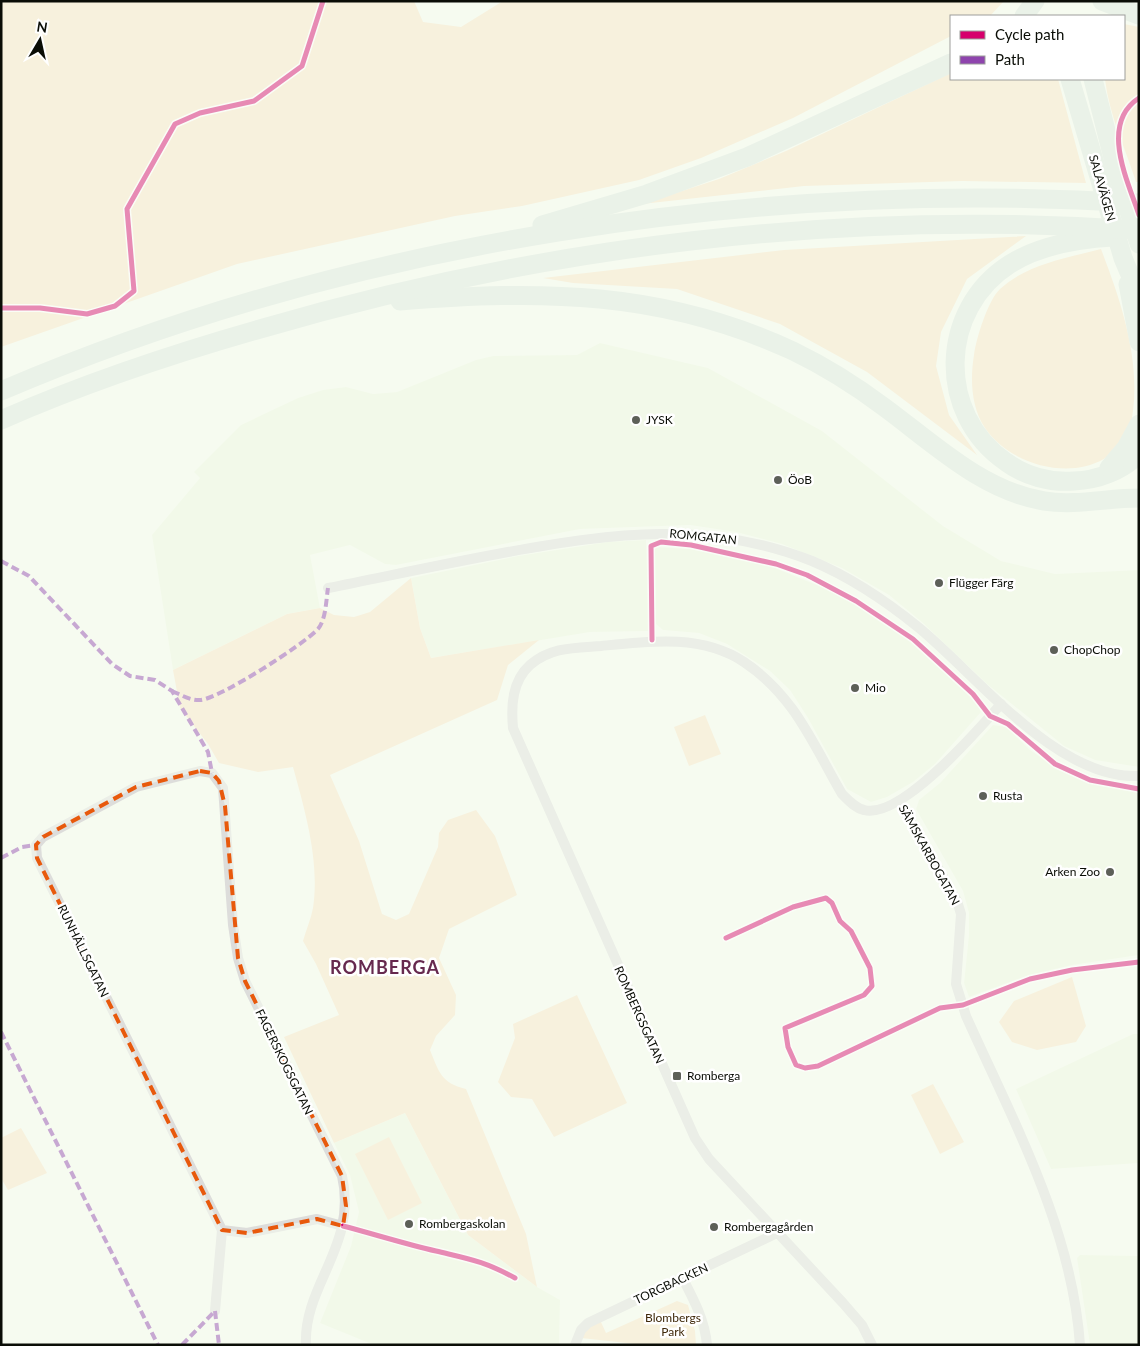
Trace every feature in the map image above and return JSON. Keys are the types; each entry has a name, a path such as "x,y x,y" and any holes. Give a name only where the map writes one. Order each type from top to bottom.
{"highway":[{"path":"1025,15 1035,1"},
{"path":"1034,15 1035,1"},
{"path":"1093,1 1094,15"},
{"path":"1102,1 1139,15"},
{"path":"440,255 647,194 747,157 950,63"},
{"name":"SALAVÄGEN","path":"1070,80 1123,258 1139,296"},
{"name":"SALAVÄGEN","path":"1093,80 1115,166 1139,244"},
{"path":"1,391 156,332 231,308 333,280 440,255 537,236 610,224 752,207 965,198 1073,199 1139,203"},
{"path":"1,420 76,390 166,358 338,306 447,280 543,262 651,245 753,234 858,227 966,224 1074,225 1139,230"},
{"path":"1139,237 1078,240 1043,248 1010,264 982,288 972,303 963,318 955,349 955,384 960,403 975,432 998,457 1030,475 1046,480 1064,482 1083,481 1115,472 1139,454"},
{"path":"1123,258 1139,342"},
{"path":"338,306 450,297 557,294 606,298 658,306 703,317 794,352 835,375 882,406 948,456 1005,489 1034,499 1061,503 1139,498"},
{"path":"1101,476 1126,448 1139,424"},
{"path":"1099,500 1139,488"}],"street":[{"name":"ROMGATAN","path":"328,588 581,539 680,533 734,539 812,562 864,589 920,628 1001,704 1062,754 1092,768 1117,775 1139,776"},
{"name":"SÄMSKARBOGATAN","path":"552,650 652,640 672,640 719,650 743,661 783,694 842,794 852,803 864,810 878,810 899,801 958,901 961,914 956,984 966,1016 1049,1204 1062,1250 1080,1345"},
{"name":"ROMBERGSGATAN","path":"552,650 530,665 521,675 514,694 511,712 513,728 695,1138 709,1159 862,1325 872,1345"},
{"path":"899,801 934,774 1001,704"},
{"name":"RUNHÄLLSGATAN","path":"212,773 200,771 136,787 43,837 36,845 37,858 222,1230"},
{"name":"FAGERSKOGSGATAN","path":"212,773 223,788 238,958 245,981 342,1176 346,1206 343,1226 338,1246 309,1319 305,1333 306,1345"},
{"path":"215,1311 222,1230 247,1233 317,1219 343,1226"},
{"name":"TORGBACKEN","path":"575,1345 581,1330 588,1323 776,1233"},
{"path":"683,1279 695,1302 706,1334 706,1345"}],"highlighted area":[{"path":"200,771 212,773 219,781 225,806 238,958 245,981 342,1176 346,1206 343,1226 317,1219 247,1233 222,1230 37,858 36,845 43,837 136,787"}],"shaded area":[{"path":"600,343 708,368 822,431 943,526 1001,561 1055,574 1139,570 1139,767 1095,760 1064,746 987,684 923,623 889,595 842,568 782,544 736,532 690,525 580,529 396,565 385,564 350,545 310,555 320,608 287,614 173,670 152,535 200,478 194,472 241,425 298,398 323,390 346,387 373,394 397,392 476,360 493,356 577,355"},
{"path":"646,540 649,631 590,632 431,658 420,628 411,578 518,556 608,542"},
{"path":"655,547 690,549 730,556 775,568 829,590 874,614 939,662 972,695 981,712 935,764 913,782 887,797 871,802 847,789 808,718 790,690 770,671 727,644 699,633 663,630 656,624"},
{"path":"993,725 1006,727 1030,750 1061,771 1089,783 1139,791 1139,955 1072,965 1029,975 969,997 964,983 969,935 969,913 963,891 916,809 919,800 940,783"},
{"path":"1133,1034 1139,1034 1139,1163 1051,1169 1016,1089"},
{"name":"Rombergaskolan","path":"405,1113 468,1235 537,1287 560,1300 559,1345 374,1345 320,1323 351,1246 359,1212 350,1175 334,1143"},
{"path":"1080,1255 1139,1256 1139,1345 1090,1345 1077,1258"}],"green space":[{"path":"1,1 414,1 423,22 461,27 503,1 1004,1 991,15 950,15 950,37 793,118 701,158 639,180 522,206 455,216 237,264 1,347"},
{"path":"1125,24 1139,27 1139,182 1136,182 1107,92 1105,80 1125,80"},
{"path":"950,73 950,80 1058,80 1086,183 962,181 804,186 642,204 719,179 786,151"},
{"path":"1026,236 967,279 941,332 936,366 949,415 977,455 867,372 780,324 677,289 573,283 543,278 784,250"},
{"path":"1101,249 1127,328 1131,349 1134,390 1131,427 1118,448 1101,461 1081,467 1059,468 1038,464 1017,456 999,444 980,420 974,402 972,383 977,339 991,302 1000,289 1011,280 1022,273 1048,263"},
{"path":"411,578 420,628 431,658 539,640 508,665 497,700 330,775 359,841 382,914 396,920 409,914 438,847 439,833 448,820 476,810 495,836 517,895 449,929 439,958 456,995 455,1015 436,1036 430,1050 442,1076 458,1087 466,1089 526,1234 537,1287 468,1235 405,1113 334,1143 284,1037 339,1015 316,964 303,941 313,908 315,872 310,836 293,767 258,772 219,763 208,744 180,708 173,670 287,614 320,608 334,615 354,617 370,612"},
{"path":"705,715 721,754 689,766 674,727"},
{"path":"1072,977 1086,1026 1076,1042 1037,1050 1012,1042 999,1022 1014,1001"},
{"path":"577,995 627,1103 554,1137 532,1099 511,1097 498,1082 515,1038 513,1024"},
{"path":"933,1084 964,1142 940,1154 911,1095"},
{"path":"21,1128 47,1173 8,1190 1,1178 1,1138"},
{"path":"389,1137 422,1203 388,1220 355,1154"},
{"name":"Blombergs Park","path":"677,1301 688,1305 695,1331 696,1345 645,1345 581,1338 585,1331 600,1320 606,1333"}],"marked path":[{"path":"1,561 29,576 112,664 130,676 155,680 172,691 208,752 212,773"},
{"path":"172,691 190,699 201,700 211,697 280,658 310,637 321,625 328,588"},
{"path":"1,858 22,847 36,845"},
{"path":"1,1032 158,1345"},
{"path":"215,1311 219,1345"},
{"path":"182,1345 215,1311"}],"cycle path":[{"path":"1,308 40,308 87,314 115,306 134,291 127,209 175,124 200,113 254,101 302,66 323,1"},
{"path":"1139,98 1127,109 1121,122 1119,137 1120,154 1124,170 1139,215"},
{"path":"652,640 651,546 661,542 691,545 776,564 807,575 856,601 913,639 973,694 990,716 1008,724 1055,764 1090,780 1139,789"},
{"path":"726,938 793,907 826,898 832,903 840,921 851,931 870,968 872,986 864,995 785,1028 788,1047 796,1065 805,1068 818,1066 940,1008 963,1005 1030,979 1072,970 1139,962"},
{"path":"343,1226 476,1261 515,1278"}],"place":[{"name":"JYSK","path":"636,420"},
{"name":"ÖoB","path":"778,480"},
{"name":"Flügger Färg","path":"939,583"},
{"name":"ChopChop","path":"1054,650"},
{"name":"Mio","path":"855,688"},
{"name":"Rusta","path":"983,796"},
{"name":"Arken Zoo","path":"1110,872"},
{"name":"Romberga","path":"677,1076"},
{"name":"Rombergaskolan","path":"409,1224"},
{"name":"Rombergagården","path":"714,1227"}],"district":[{"name":"ROMBERGA","path":"385,968"}]}
